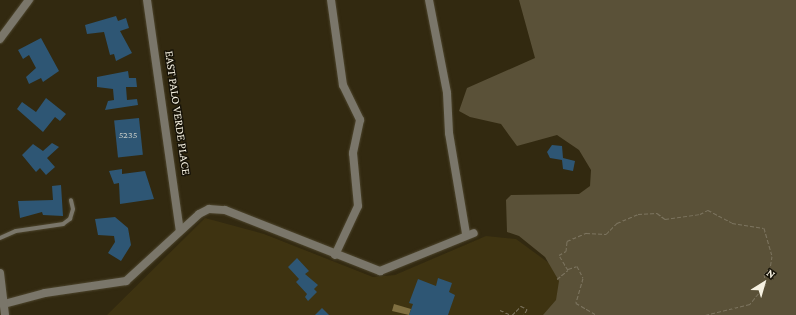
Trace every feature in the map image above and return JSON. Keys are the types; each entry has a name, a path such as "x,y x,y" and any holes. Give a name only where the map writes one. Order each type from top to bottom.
{"street":[{"path":"0,39 30,0"},
{"name":"EAST PALO VERDE PLACE","path":"147,0 180,231"},
{"path":"331,0 343,85 360,120 353,153 358,206 336,255"},
{"path":"4,304 45,293 126,281 203,211 220,208 336,255 380,271 470,233 449,133 447,93 429,0"},
{"path":"0,273 6,315"}],"lane":[{"path":"0,238 63,224 70,219 73,209 70,200"}],"path":[{"path":"568,270 559,255 566,251 567,241 586,233 606,234 617,222 638,214 657,213 665,219 700,214 708,210 732,223 764,228 772,256 770,268 764,274 766,284 750,304 705,315"},
{"path":"557,279 568,270 577,266 583,278 576,303 597,315"},
{"path":"500,310 511,315 521,306 527,309 524,315"}],"shaded area":[{"path":"519,0 796,0 796,315 543,315 556,300 559,281 545,257 519,236 507,232 506,200 511,195 579,194 590,186 591,170 579,150 557,135 517,146 501,124 470,117 459,111 467,88 535,58"},
{"path":"205,218 264,234 373,277 395,275 486,236 516,239 620,315 107,315"},
{"path":"394,304 411,309 409,315 392,311"}],"building":[{"path":"116,16 118,21 126,18 129,28 120,31 132,53 116,61 114,54 110,55 104,32 87,34 85,25"},
{"path":"41,38 59,71 43,82 41,78 29,84 26,77 36,68 29,55 23,59 18,50"},
{"path":"128,71 129,78 136,78 137,87 126,87 127,100 137,99 138,105 105,110 108,101 114,100 113,89 97,87 97,77"},
{"path":"46,98 66,114 60,121 55,117 43,132 17,109 22,102 36,112"},
{"path":"139,118 143,155 118,157 114,121"},
{"path":"52,143 59,147 47,158 55,167 46,175 40,168 36,172 22,155 33,144 43,151"},
{"path":"552,145 562,146 563,158 575,161 573,171 563,169 562,160 550,158 547,152"},
{"path":"122,169 122,174 145,171 154,199 120,204 119,183 114,184 109,171"},
{"path":"61,185 63,216 43,215 42,212 20,218 18,201 53,200 52,186"},
{"path":"115,217 128,228 131,245 121,261 108,253 115,242 114,236 98,235 95,219"},
{"path":"297,258 309,271 305,274 318,285 314,289 317,292 308,301 305,297 307,294 296,282 299,279 288,267"},
{"path":"438,278 452,283 449,292 455,295 448,315 409,315 413,304 409,303 418,279 436,286"},
{"path":"322,308 329,315 315,315"}]}
